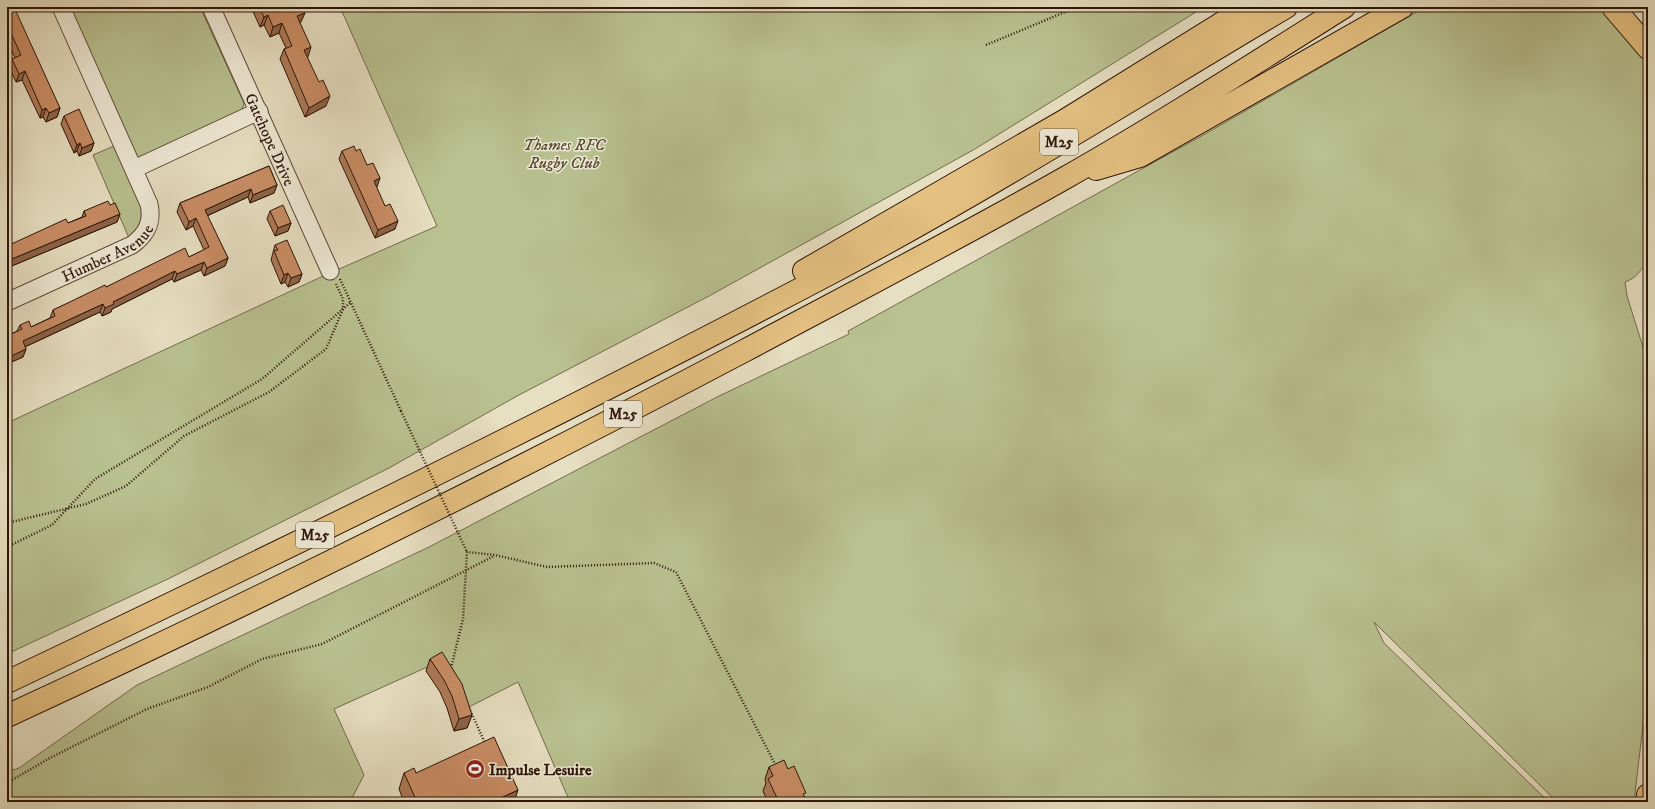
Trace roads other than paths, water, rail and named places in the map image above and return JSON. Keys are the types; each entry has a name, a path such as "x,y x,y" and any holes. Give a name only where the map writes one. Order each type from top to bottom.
{"main road":[{"name":"M25","path":"619,381 822,260 1064,121 1248,7"},
{"name":"M25","path":"7,682 395,496 830,273 969,195 1286,7"},
{"name":"M25","path":"7,716 274,590 533,461 844,298 1066,177 1224,82 1344,7"},
{"name":"M25","path":"1224,82 1372,7"},
{"name":"M25","path":"1066,177 1140,156 1402,7"},
{"path":"1613,7 1648,48"},
{"path":"1647,802 1648,795"}],"street":[{"name":"Humber Avenue","path":"7,302 132,246 140,240 150,224 150,210 134,169 61,7"},
{"name":"Gatehope Drive","path":"211,7 334,273"},
{"path":"134,169 259,111"}],"place":[{"name":"Impulse Lesuire","path":"475,769"}],"park label":[{"name":"Thames RFC Rugby Club","path":"564,153"}]}
